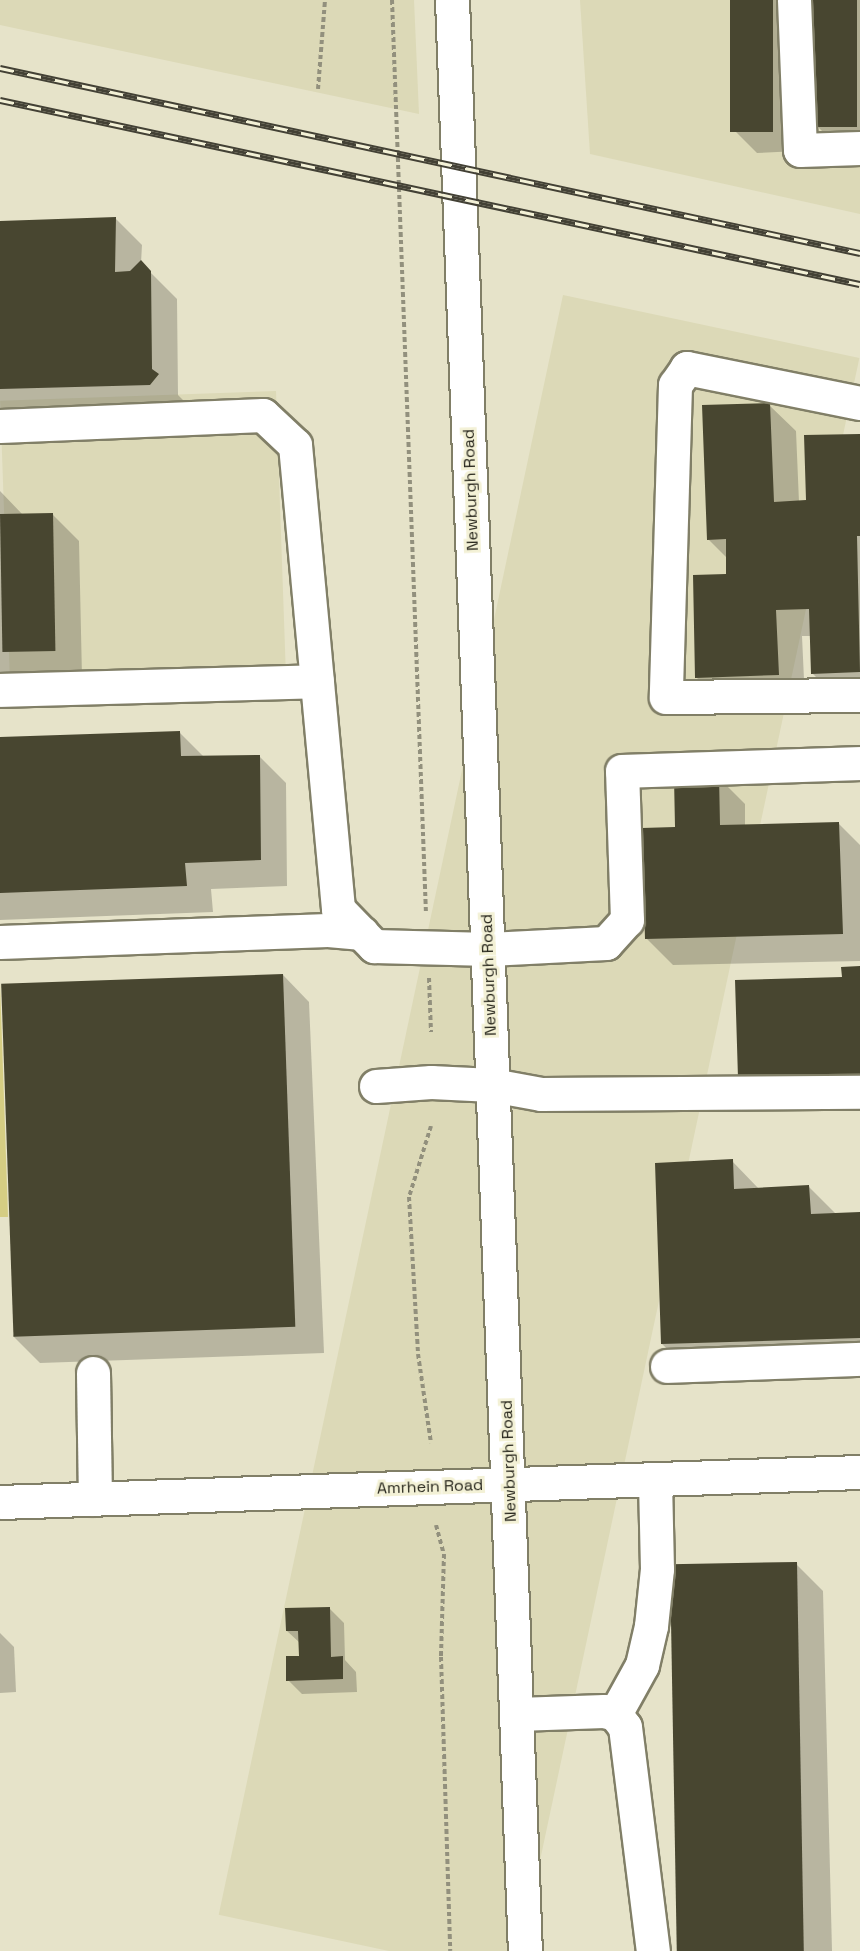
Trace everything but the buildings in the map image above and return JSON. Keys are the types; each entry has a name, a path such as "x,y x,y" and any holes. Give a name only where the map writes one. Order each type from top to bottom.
{"main road":[{"name":"Newburgh Road","path":"452,0 525,1951"},
{"path":"794,0 800,150 860,148"},
{"path":"860,403 687,368 675,385 666,697 860,695"},
{"path":"0,426 263,416 295,445 338,909 374,946 489,949 606,943 627,920 622,771 860,763"},
{"path":"0,690 317,681"},
{"path":"0,942 328,930 362,933"},
{"path":"376,1086 431,1082 492,1085 541,1094 860,1092"},
{"path":"667,1366 860,1359"},
{"path":"93,1373 94,1499"},
{"name":"Amrhein Road","path":"0,1502 860,1472"},
{"path":"615,1714 642,1665 651,1626 657,1569 655,1479"},
{"path":"517,1714 592,1710 615,1714 625,1727 630,1751 653,1951"}],"path":[{"path":"318,89 325,0"},
{"path":"392,0 426,912"},
{"path":"429,977 431,1032"},
{"path":"431,1126 409,1197 418,1354 431,1443"},
{"path":"436,1525 444,1554 441,1657 450,1951"}],"shaded area":[{"path":"0,0 414,0 419,114 0,25"},
{"path":"580,0 860,0 860,214 590,154"},
{"path":"563,295 859,358 521,1951 389,1951 219,1915"},
{"path":"276,391 287,692 11,701 0,401"},
{"path":"0,983 8,1217 0,1217"}],"railway":[{"path":"0,68 860,253"},
{"path":"0,100 860,284"}]}
